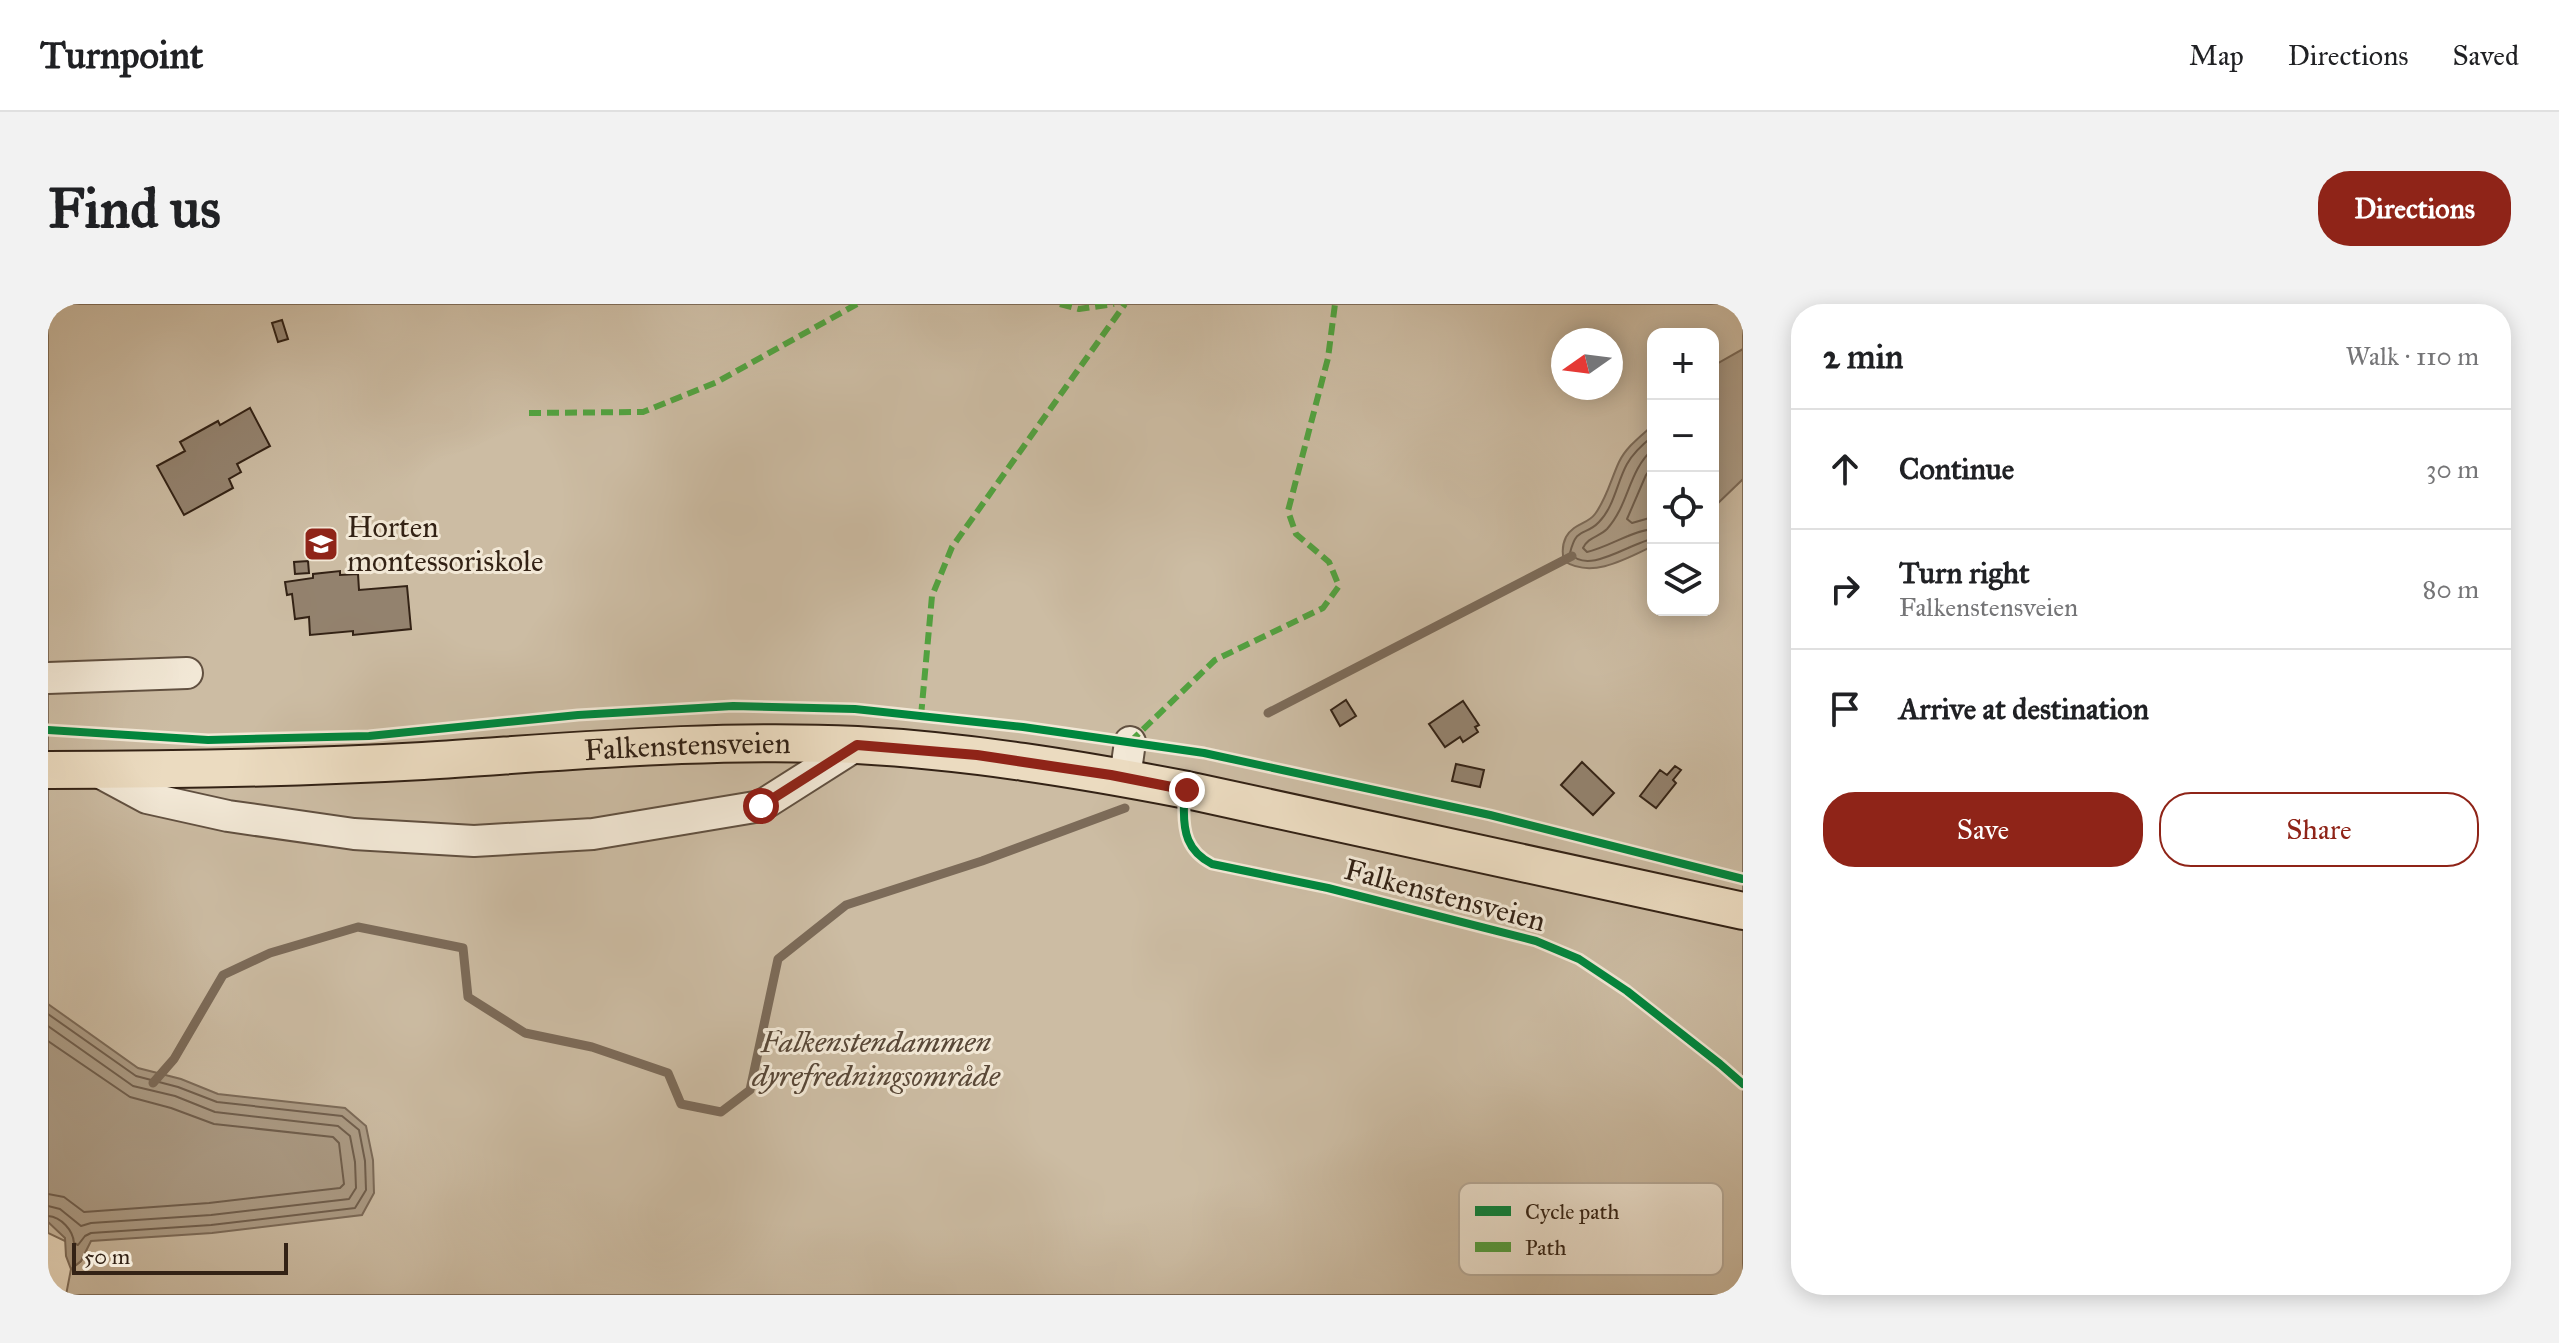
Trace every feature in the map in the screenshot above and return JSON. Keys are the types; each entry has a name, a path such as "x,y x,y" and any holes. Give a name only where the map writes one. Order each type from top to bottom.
{"main road":[{"name":"Falkenstensveien","path":"48,770 275,768 745,743 857,745 977,755 1125,778 1743,911"}],"street":[{"path":"48,678 187,673"},
{"path":"1125,778 1130,742"},
{"path":"95,770 147,798 228,816 354,834 474,841 593,834 761,806 857,745"}],"green space":[{"name":"Falkenstendammen dyrefredningsområde","path":"48,304 1743,304 1743,1295 66,1295 71,1269 81,1261 86,1251 48,1233"}],"water":[{"path":"1743,349 1743,479 1719,502 1719,400 1719,363"},
{"path":"1647,430 1647,549 1597,568 1575,566 1564,561 1566,537 1595,514 1616,468 1634,442"},
{"path":"48,1004 138,1068 181,1079 218,1094 345,1108 366,1126 373,1160 374,1193 362,1215 212,1233 91,1241 81,1261 71,1269 66,1256 65,1238 48,1222"}],"building":[{"path":"282,320 288,339 278,342 272,323"},
{"path":"250,408 270,446 237,464 241,472 229,479 233,488 184,515 157,466 185,451 180,442"},
{"path":"308,561 309,573 295,574 294,562"},
{"path":"340,571 340,575 358,574 359,590 407,586 411,629 353,635 353,631 310,635 309,617 295,619 292,594 287,595 285,582"},
{"path":"1346,700 1356,716 1340,726 1331,710"},
{"path":"1463,701 1479,725 1475,727 1478,732 1463,742 1460,737 1445,747 1429,724"},
{"path":"1582,762 1614,793 1593,815 1561,785"},
{"path":"1456,764 1484,770 1480,787 1452,781"},
{"path":"1675,766 1681,770 1673,780 1676,783 1656,808 1640,796 1660,770 1667,775"}],"waterway":[{"path":"1268,713 1572,556"},
{"path":"153,1083 174,1059 223,975 270,953 358,927 463,948 468,997 525,1033 592,1047 668,1073 681,1104 721,1112 750,1090 778,959 846,905 982,861 1125,808"}],"marked path":[{"path":"529,413 643,412 717,382 857,304"},
{"path":"1060,304 1079,309 1114,304"},
{"path":"921,716 932,596 952,547 1125,304"},
{"path":"1130,742 1215,660 1323,608 1339,586 1329,562 1296,534 1288,511 1328,358 1335,304"}],"cycle path":[{"path":"48,730 208,740 369,736 578,715 733,706 855,709 1023,727 1204,753 1490,815 1743,879"},
{"path":"1184,805 1188,840 1197,853 1212,864 1328,888 1536,941 1579,959 1627,991 1743,1084"}],"place":[{"name":"Horten montessoriskole","path":"321,544"}],"route":[{"path":"761,806 857,745 977,755 1187,790"}]}
